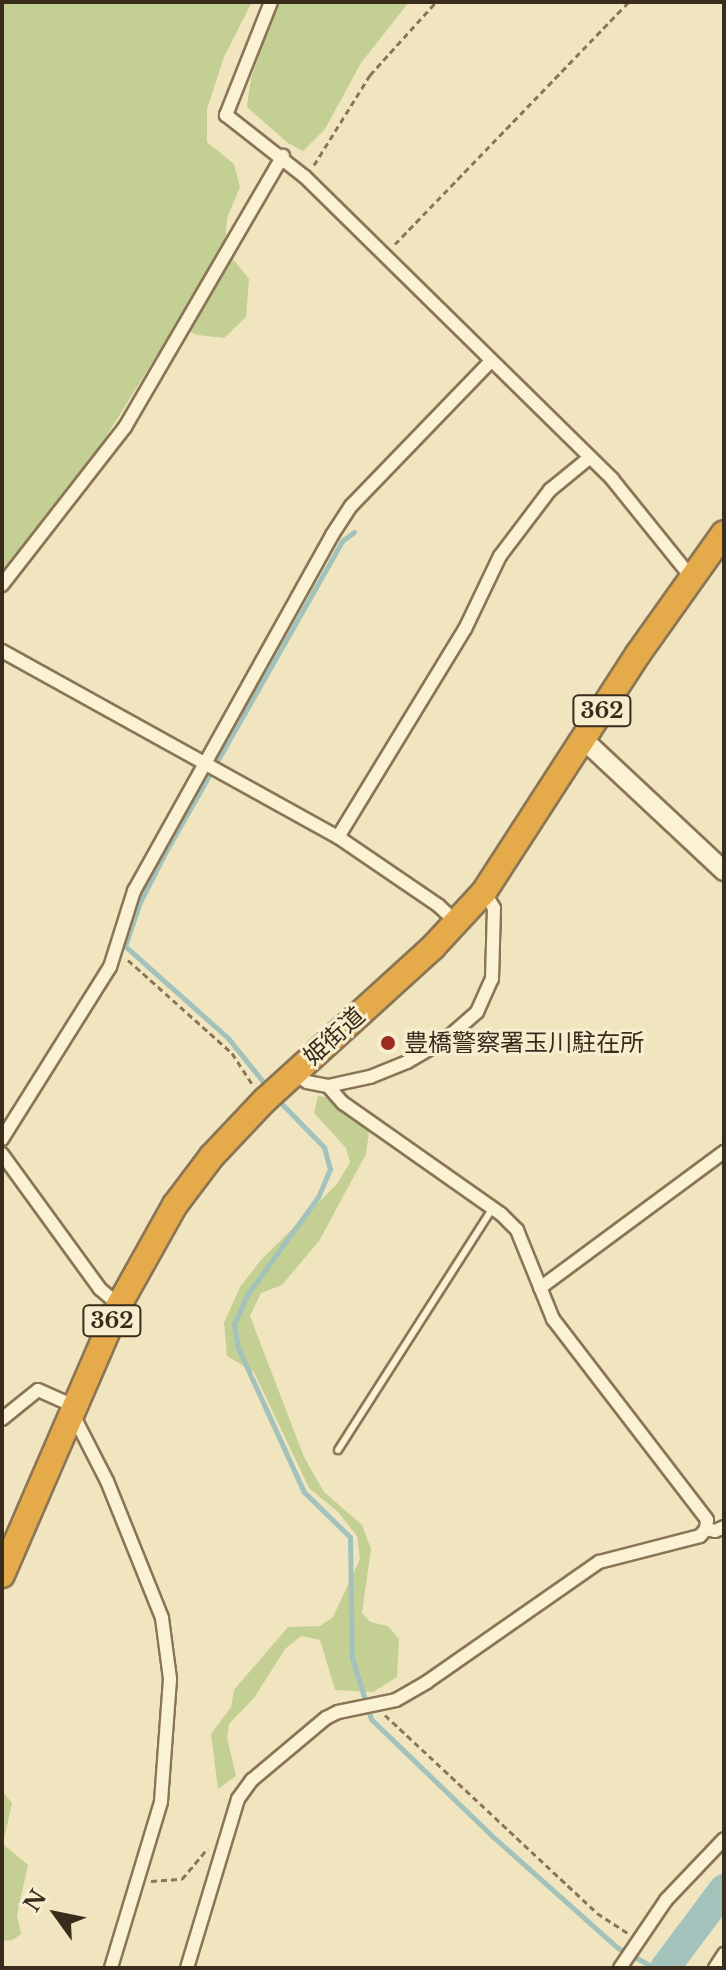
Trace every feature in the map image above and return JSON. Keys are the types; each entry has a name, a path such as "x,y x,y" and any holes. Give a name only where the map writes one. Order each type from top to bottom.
{"highway":[{"name":"姫街道","path":"2,1575 119,1305 175,1205 212,1156 276,1089 457,923 484,892 691,577 724,533"}],"street":[{"path":"271,2 226,115 283,156 612,479 691,577"},
{"path":"2,585 125,427 283,156"},
{"path":"2,1139 110,967 134,891 211,768 351,506 491,361"},
{"path":"338,837 465,629 500,556 550,490 589,458"},
{"path":"2,651 338,837 439,906 457,923"},
{"path":"584,740 724,871"},
{"path":"276,1089 307,1082 328,1086 370,1077 407,1062 445,1040 477,1012 492,979 494,908 484,892"},
{"path":"187,1968 238,1799 252,1780 326,1718 376,1705 427,1682 599,1562 700,1536 706,1529 707,1520 553,1319 517,1230 493,1208 343,1103 328,1086"},
{"path":"540,1288 724,1152"},
{"path":"2,1154 100,1289 119,1305"},
{"path":"2,1419 38,1390 67,1403 107,1481 162,1618 170,1679 161,1802 111,1968"},
{"path":"706,1529 715,1531 724,1527"},
{"path":"622,1965 666,1900 724,1839"},
{"path":"715,1968 724,1954"}],"lane":[{"path":"338,1450 493,1208"}],"path":[{"path":"305,177 370,75 436,2"},
{"path":"384,255 629,2"},
{"path":"115,953 128,960 276,1089"},
{"path":"376,1705 397,1730 635,1944"},
{"path":"138,1881 182,1879 211,1845 226,1843"}],"green space":[{"path":"2,2 252,2 224,57 207,109 207,142 234,164 240,187 227,218 225,249 249,279 246,317 224,338 198,335 175,326 99,448 2,574"},
{"path":"278,2 409,2 361,63 325,129 303,151 288,143 247,107 251,78"},
{"path":"318,1096 330,1098 369,1132 366,1154 319,1241 282,1285 261,1293 250,1316 304,1457 324,1492 362,1525 371,1549 362,1613 370,1622 388,1626 399,1639 397,1677 373,1692 335,1690 320,1640 301,1636 285,1649 254,1698 229,1724 227,1738 236,1776 218,1789 211,1734 231,1707 234,1690 288,1627 320,1626 333,1617 360,1559 357,1536 338,1512 309,1488 254,1372 227,1356 224,1323 240,1287 261,1260 337,1184 350,1162 346,1148 314,1113"},
{"path":"2,1791 12,1803 3,1844 28,1865 17,1915 21,1934 13,1940 2,1941"}],"waterway":[{"path":"269,1089 228,1038 125,946 140,902 165,853 342,541 354,532"},
{"path":"278,1100 324,1147 330,1169 318,1197 247,1295 234,1324 238,1348 304,1492 350,1537 352,1658 371,1719 491,1835 618,1948 655,1968"},
{"path":"665,1968 724,1889"}],"place":[{"name":"豊橋警察署玉川駐在所","path":"388,1043"}]}
